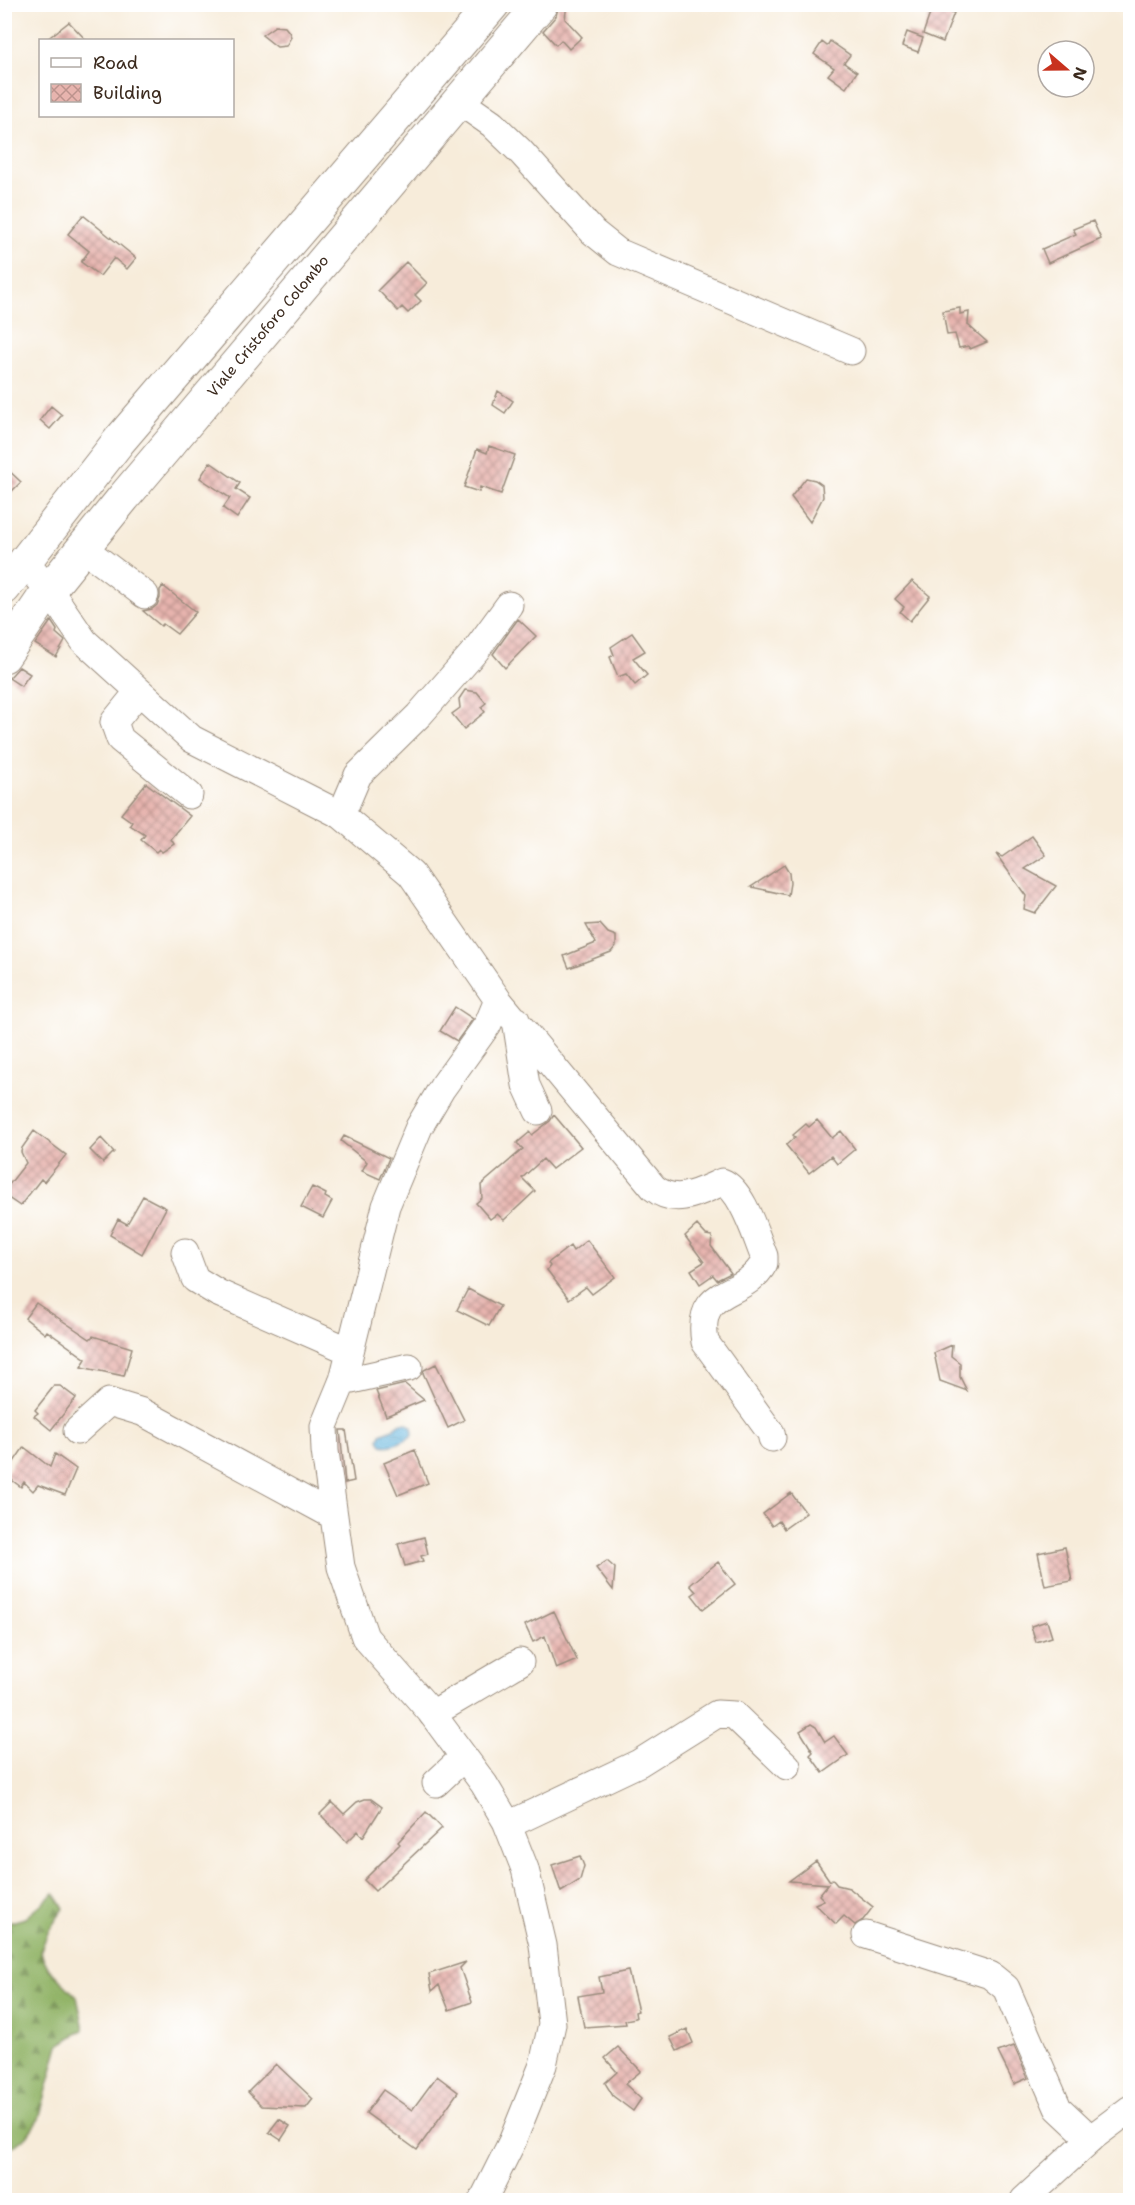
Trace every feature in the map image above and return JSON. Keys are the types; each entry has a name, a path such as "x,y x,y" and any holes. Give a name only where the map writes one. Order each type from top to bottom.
{"main road":[{"path":"4,588 119,441 493,4"},
{"name":"Viale Cristoforo Colombo","path":"4,656 49,590 146,470 541,4"}],"street":[{"path":"459,100 499,130 593,232 618,252 851,351"},
{"path":"83,548 145,595"},
{"path":"24,561 49,590 84,641 192,739 341,815 411,874 507,1010 663,1196 672,1198 688,1196 722,1182 737,1193 764,1256 764,1263 753,1277 718,1299 706,1310 702,1325 705,1342 771,1433 772,1438"},
{"path":"341,815 358,775 418,716 476,650 509,605"},
{"path":"139,691 114,722 120,739 189,795"},
{"path":"507,1010 526,1084 538,1111"},
{"path":"483,2200 512,2142 538,2076 552,2025 543,1946 525,1869 508,1825 484,1784 432,1714 364,1637 341,1568 325,1451 324,1426 342,1382 386,1206 419,1127 442,1088 488,1024 507,1010"},
{"path":"185,1252 195,1279 218,1293 350,1351"},
{"path":"342,1382 409,1367"},
{"path":"77,1431 109,1402 142,1412 334,1516"},
{"path":"432,1714 520,1662"},
{"path":"508,1825 639,1763 717,1714 734,1715 787,1766"},
{"path":"436,1783 464,1757"},
{"path":"866,1935 990,1975 1006,1988 1058,2108 1091,2139"},
{"path":"1024,2200 1091,2139 1131,2109"}],"green space":[{"path":"54,1893 64,1908 49,1930 40,1952 49,1969 77,1997 84,2029 59,2045 39,2119 27,2136 5,2153 5,1928 8,1923 25,1918"}],"water":[{"path":"401,1423 407,1423 412,1427 413,1434 398,1443 382,1445 379,1439 381,1434"}],"building":[{"path":"559,4 567,4 565,19 582,37 569,49 561,40 556,45 543,31 556,16"},
{"path":"933,5 954,13 943,42 923,34"},
{"path":"69,22 85,39 47,39"},
{"path":"275,26 285,27 289,32 291,37 286,46 277,47 262,35"},
{"path":"907,32 923,38 918,52 902,46"},
{"path":"830,41 850,55 844,63 857,72 846,88 828,75 834,68 814,54 822,42 827,46"},
{"path":"83,215 136,258 127,269 114,258 100,276 81,262 89,251 68,234"},
{"path":"1093,221 1101,239 1048,263 1042,249 1076,234 1073,229"},
{"path":"406,262 427,283 415,295 421,301 408,313 402,307 398,311 378,290"},
{"path":"960,308 960,314 969,312 968,325 987,342 970,349 968,346 959,348 955,334 947,335 943,311"},
{"path":"498,391 513,401 505,413 493,405"},
{"path":"51,406 62,415 50,429 40,420"},
{"path":"489,446 515,455 501,494 480,487 479,492 464,487 477,449 487,453"},
{"path":"210,462 240,483 236,489 250,498 237,518 223,508 230,498 200,478"},
{"path":"4,466 21,482 4,499"},
{"path":"806,478 822,485 823,497 810,522 791,497"},
{"path":"912,581 930,596 910,621 900,612 904,607 895,599"},
{"path":"163,586 196,612 177,634 163,624 161,626 143,611 157,605"},
{"path":"518,619 536,636 505,668 493,654"},
{"path":"51,621 57,630 56,633 65,641 56,657 35,644"},
{"path":"632,633 645,651 633,658 647,675 635,685 626,674 618,677 610,657 614,655 611,647"},
{"path":"19,667 30,674 21,686 9,678"},
{"path":"465,690 477,692 486,703 481,707 485,712 464,729 452,714 460,708 459,699"},
{"path":"146,783 190,816 171,839 174,844 162,852 159,849 156,852 141,840 145,835 130,825 132,822 121,814"},
{"path":"1032,836 1046,855 1025,869 1056,886 1035,913 1024,909 1026,896 996,854 1002,857"},
{"path":"784,865 789,873 788,895 751,887"},
{"path":"600,924 608,933 616,936 616,946 611,952 569,968 564,956 596,943 586,925"},
{"path":"455,1007 473,1019 457,1041 440,1031"},
{"path":"554,1115 581,1147 552,1169 543,1159 522,1178 535,1191 504,1220 497,1214 490,1219 476,1203 482,1198 481,1185 523,1149 517,1143 530,1132 532,1135"},
{"path":"817,1120 832,1138 841,1131 855,1149 837,1164 831,1156 809,1173 786,1145 795,1137 793,1135 806,1124 809,1127"},
{"path":"34,1131 66,1155 44,1182 41,1179 20,1206 4,1195 4,1191 26,1163 21,1152 22,1148"},
{"path":"344,1136 389,1158 380,1179 362,1171 367,1162 341,1141"},
{"path":"101,1138 114,1152 103,1163 90,1150"},
{"path":"312,1187 326,1194 325,1197 332,1201 323,1218 301,1207"},
{"path":"143,1196 166,1208 142,1254 110,1235 118,1219 127,1224"},
{"path":"697,1225 706,1235 712,1236 711,1246 731,1273 717,1280 713,1275 700,1284 691,1270 704,1262 685,1236"},
{"path":"587,1240 615,1277 592,1294 586,1287 569,1299 547,1270 550,1266 548,1263 570,1246 573,1251"},
{"path":"468,1289 500,1306 489,1326 457,1310"},
{"path":"36,1303 90,1339 93,1336 132,1348 124,1376 81,1367 86,1359 47,1331 45,1334 25,1318"},
{"path":"952,1345 951,1356 960,1363 960,1377 967,1391 940,1381 934,1353"},
{"path":"436,1364 464,1420 448,1428 423,1373 424,1370"},
{"path":"405,1384 424,1400 386,1416 376,1391"},
{"path":"54,1386 60,1386 76,1398 51,1430 34,1416 38,1413 35,1410"},
{"path":"340,1430 346,1430 354,1481 345,1483"},
{"path":"24,1447 50,1467 55,1454 76,1469 65,1495 38,1485 33,1491 24,1482 21,1487 5,1475"},
{"path":"415,1450 428,1483 398,1495 384,1463"},
{"path":"791,1493 806,1513 784,1529 779,1521 772,1526 763,1514"},
{"path":"424,1537 428,1554 421,1556 423,1561 405,1566 398,1544"},
{"path":"1065,1547 1072,1581 1045,1586 1038,1553"},
{"path":"607,1561 615,1568 613,1590 596,1568"},
{"path":"718,1562 735,1584 703,1609 692,1595 696,1592 690,1585"},
{"path":"554,1611 577,1660 556,1669 545,1636 533,1642 525,1625"},
{"path":"1047,1621 1052,1637 1036,1642 1031,1626"},
{"path":"811,1724 816,1727 825,1742 834,1736 848,1755 823,1773 810,1755 813,1752 800,1731"},
{"path":"371,1799 382,1807 363,1837 358,1831 347,1842 320,1814 332,1802 344,1814 357,1802"},
{"path":"426,1812 442,1828 375,1891 364,1880 400,1844 398,1842"},
{"path":"580,1856 584,1866 580,1880 561,1892 552,1865"},
{"path":"816,1861 830,1881 832,1879 837,1885 849,1888 873,1907 863,1920 855,1925 844,1916 836,1924 815,1904 824,1900 819,1895 828,1884 789,1881"},
{"path":"466,1962 460,1968 472,2002 449,2010 439,1985 432,1991 429,1974"},
{"path":"628,1971 638,2011 635,2012 636,2018 625,2020 626,2024 584,2027 578,1996 602,1992 599,1977"},
{"path":"687,2029 693,2043 677,2051 670,2037"},
{"path":"1014,2046 1028,2078 1014,2084 998,2052"},
{"path":"618,2047 641,2071 625,2084 641,2099 633,2111 613,2096 605,2083 617,2072 605,2058"},
{"path":"276,2064 313,2099 306,2108 262,2106 248,2092"},
{"path":"437,2076 458,2092 417,2150 366,2113 383,2090 412,2110"},
{"path":"279,2119 290,2126 281,2140 269,2132"}]}
